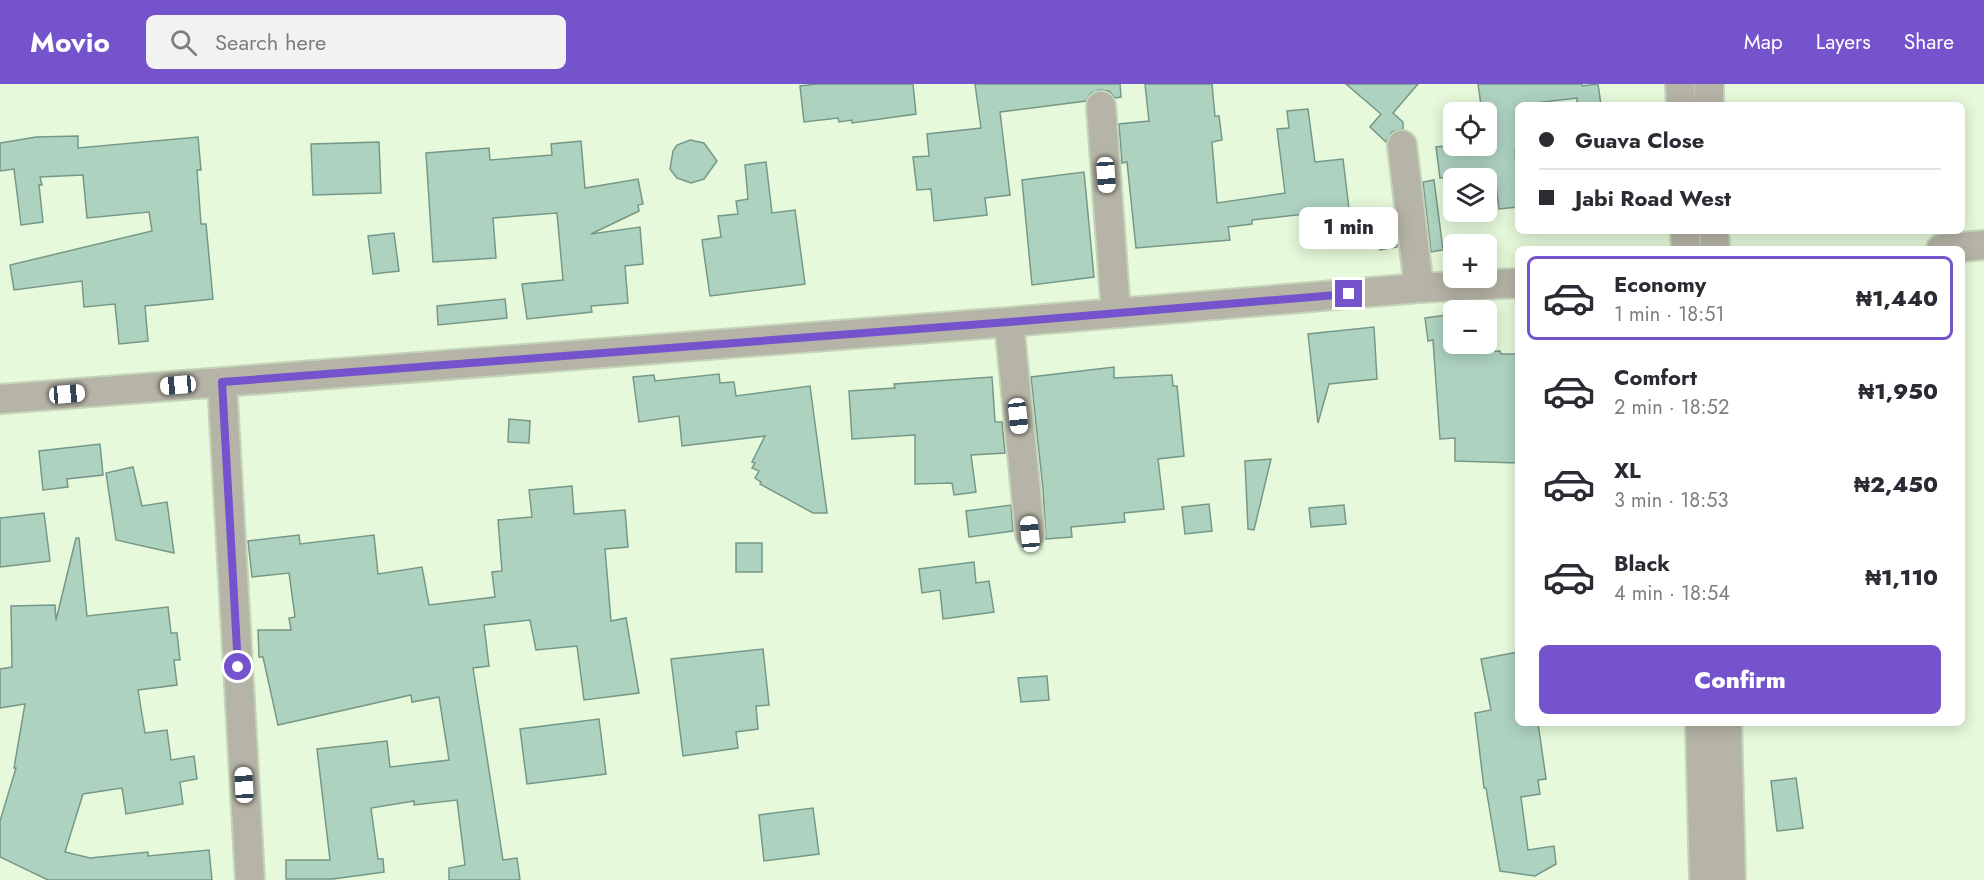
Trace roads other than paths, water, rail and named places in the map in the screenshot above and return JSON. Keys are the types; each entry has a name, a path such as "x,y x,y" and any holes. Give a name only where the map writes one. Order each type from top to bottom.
{"street":[{"path":"1680,84 1681,102"},
{"path":"1709,84 1709,102"},
{"path":"1101,106 1116,313"},
{"path":"1402,145 1419,288"},
{"path":"1965,247 1984,245"},
{"path":"0,399 1515,282"},
{"path":"1009,322 1030,534"},
{"path":"222,382 250,880"},
{"path":"1700,726 1717,848 1731,880"},
{"path":"1704,880 1717,848 1727,726"}]}
